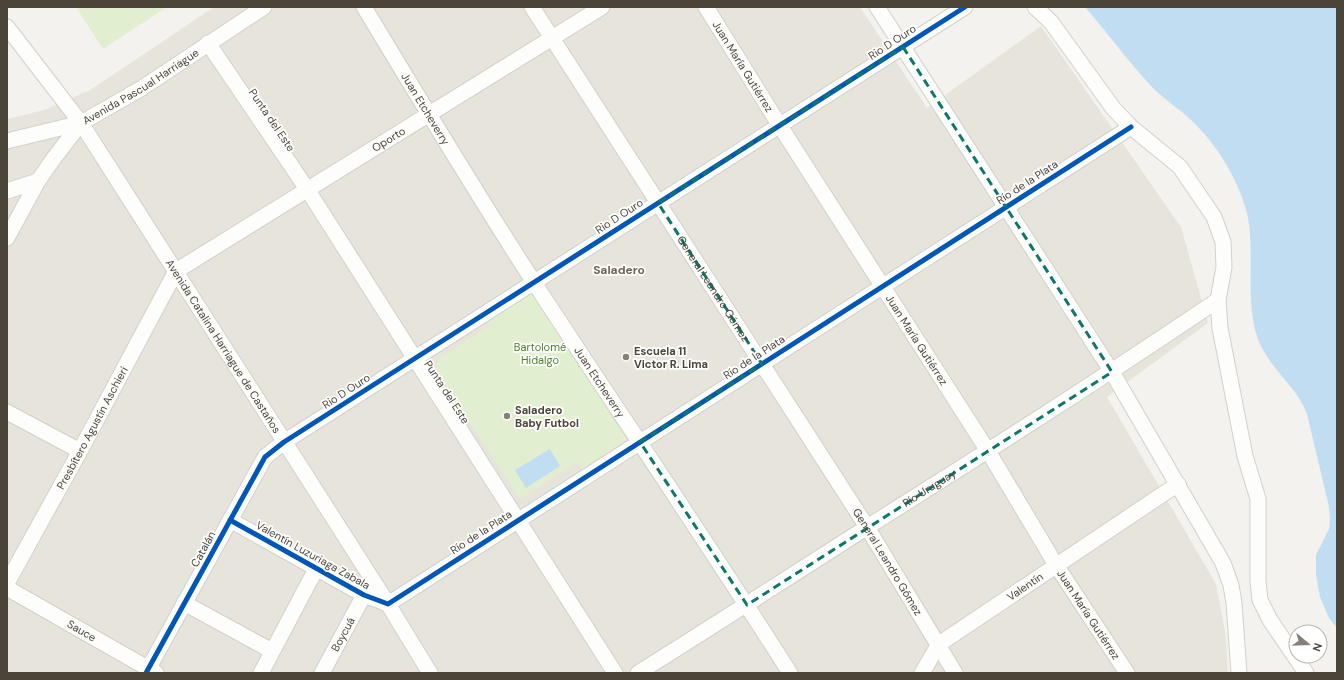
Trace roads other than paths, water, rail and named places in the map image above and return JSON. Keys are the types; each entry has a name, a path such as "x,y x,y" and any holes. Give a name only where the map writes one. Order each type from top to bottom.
{"street":[{"name":"Avenida Pascual Harriague","path":"7,141 81,123 142,88 264,7"},
{"name":"Juan Etcheverry","path":"364,7 428,114 534,282 747,605 790,673"},
{"name":"General Leandro Gómez","path":"532,7 867,527 955,673"},
{"name":"Oporto","path":"176,272 306,189 602,7"},
{"name":"Juan María Gutiérrez","path":"706,7 780,126 988,451 1056,565 1127,673"},
{"path":"877,7 1112,372 1223,563 1231,585 1234,603 1239,673"},
{"name":"Rio D Ouro","path":"284,442 965,7"},
{"path":"1035,7 1051,22 1113,108 1131,127 1180,167 1214,217 1223,242 1224,267 1218,300 1220,328 1244,449 1258,499 1258,581 1260,600 1270,620 1306,673"},
{"name":"Avenida Catalina Harriague de Castaños","path":"7,27 81,123 388,604 430,673"},
{"name":"Punta del Este","path":"208,43 306,189 615,673"},
{"path":"7,238 38,181 81,123"},
{"name":"Río de la Plata","path":"388,604 1131,127"},
{"path":"7,191 38,181"},
{"name":"Presbítero Agustín Aschieri","path":"7,583 176,272"},
{"name":"Río Uruguay","path":"638,673 1112,372 1218,300"},
{"path":"7,412 80,451"},
{"name":"Catalán","path":"150,672 184,603 265,456 284,442"},
{"name":"Valentín","path":"922,673 938,644 1178,484"},
{"name":"Valentín Luzuriaga Zabala","path":"230,520 364,595 388,604"},
{"path":"261,673 316,569"},
{"name":"Sauce","path":"7,588 150,672"},
{"name":"Boycuá","path":"322,673 364,595"},
{"path":"184,603 272,651"},
{"path":"1230,673 1238,656"}],"water":[{"path":"1085,7 1337,7 1337,628 1329,618 1320,597 1316,575 1316,555 1329,529 1329,507 1307,414 1296,394 1263,350 1258,339 1252,308 1251,244 1249,228 1247,213 1239,189 1213,144 1186,115 1153,88"},
{"path":"550,449 560,466 526,488 515,470"}],"place":[{"name":"Escuela 11 Victor R. Lima","path":"626,357"},
{"name":"Saladero Baby Futbol","path":"507,416"}],"district":[{"name":"Saladero","path":"619,270"}],"park label":[{"name":"Bartolomé Hidalgo","path":"540,353"}]}
